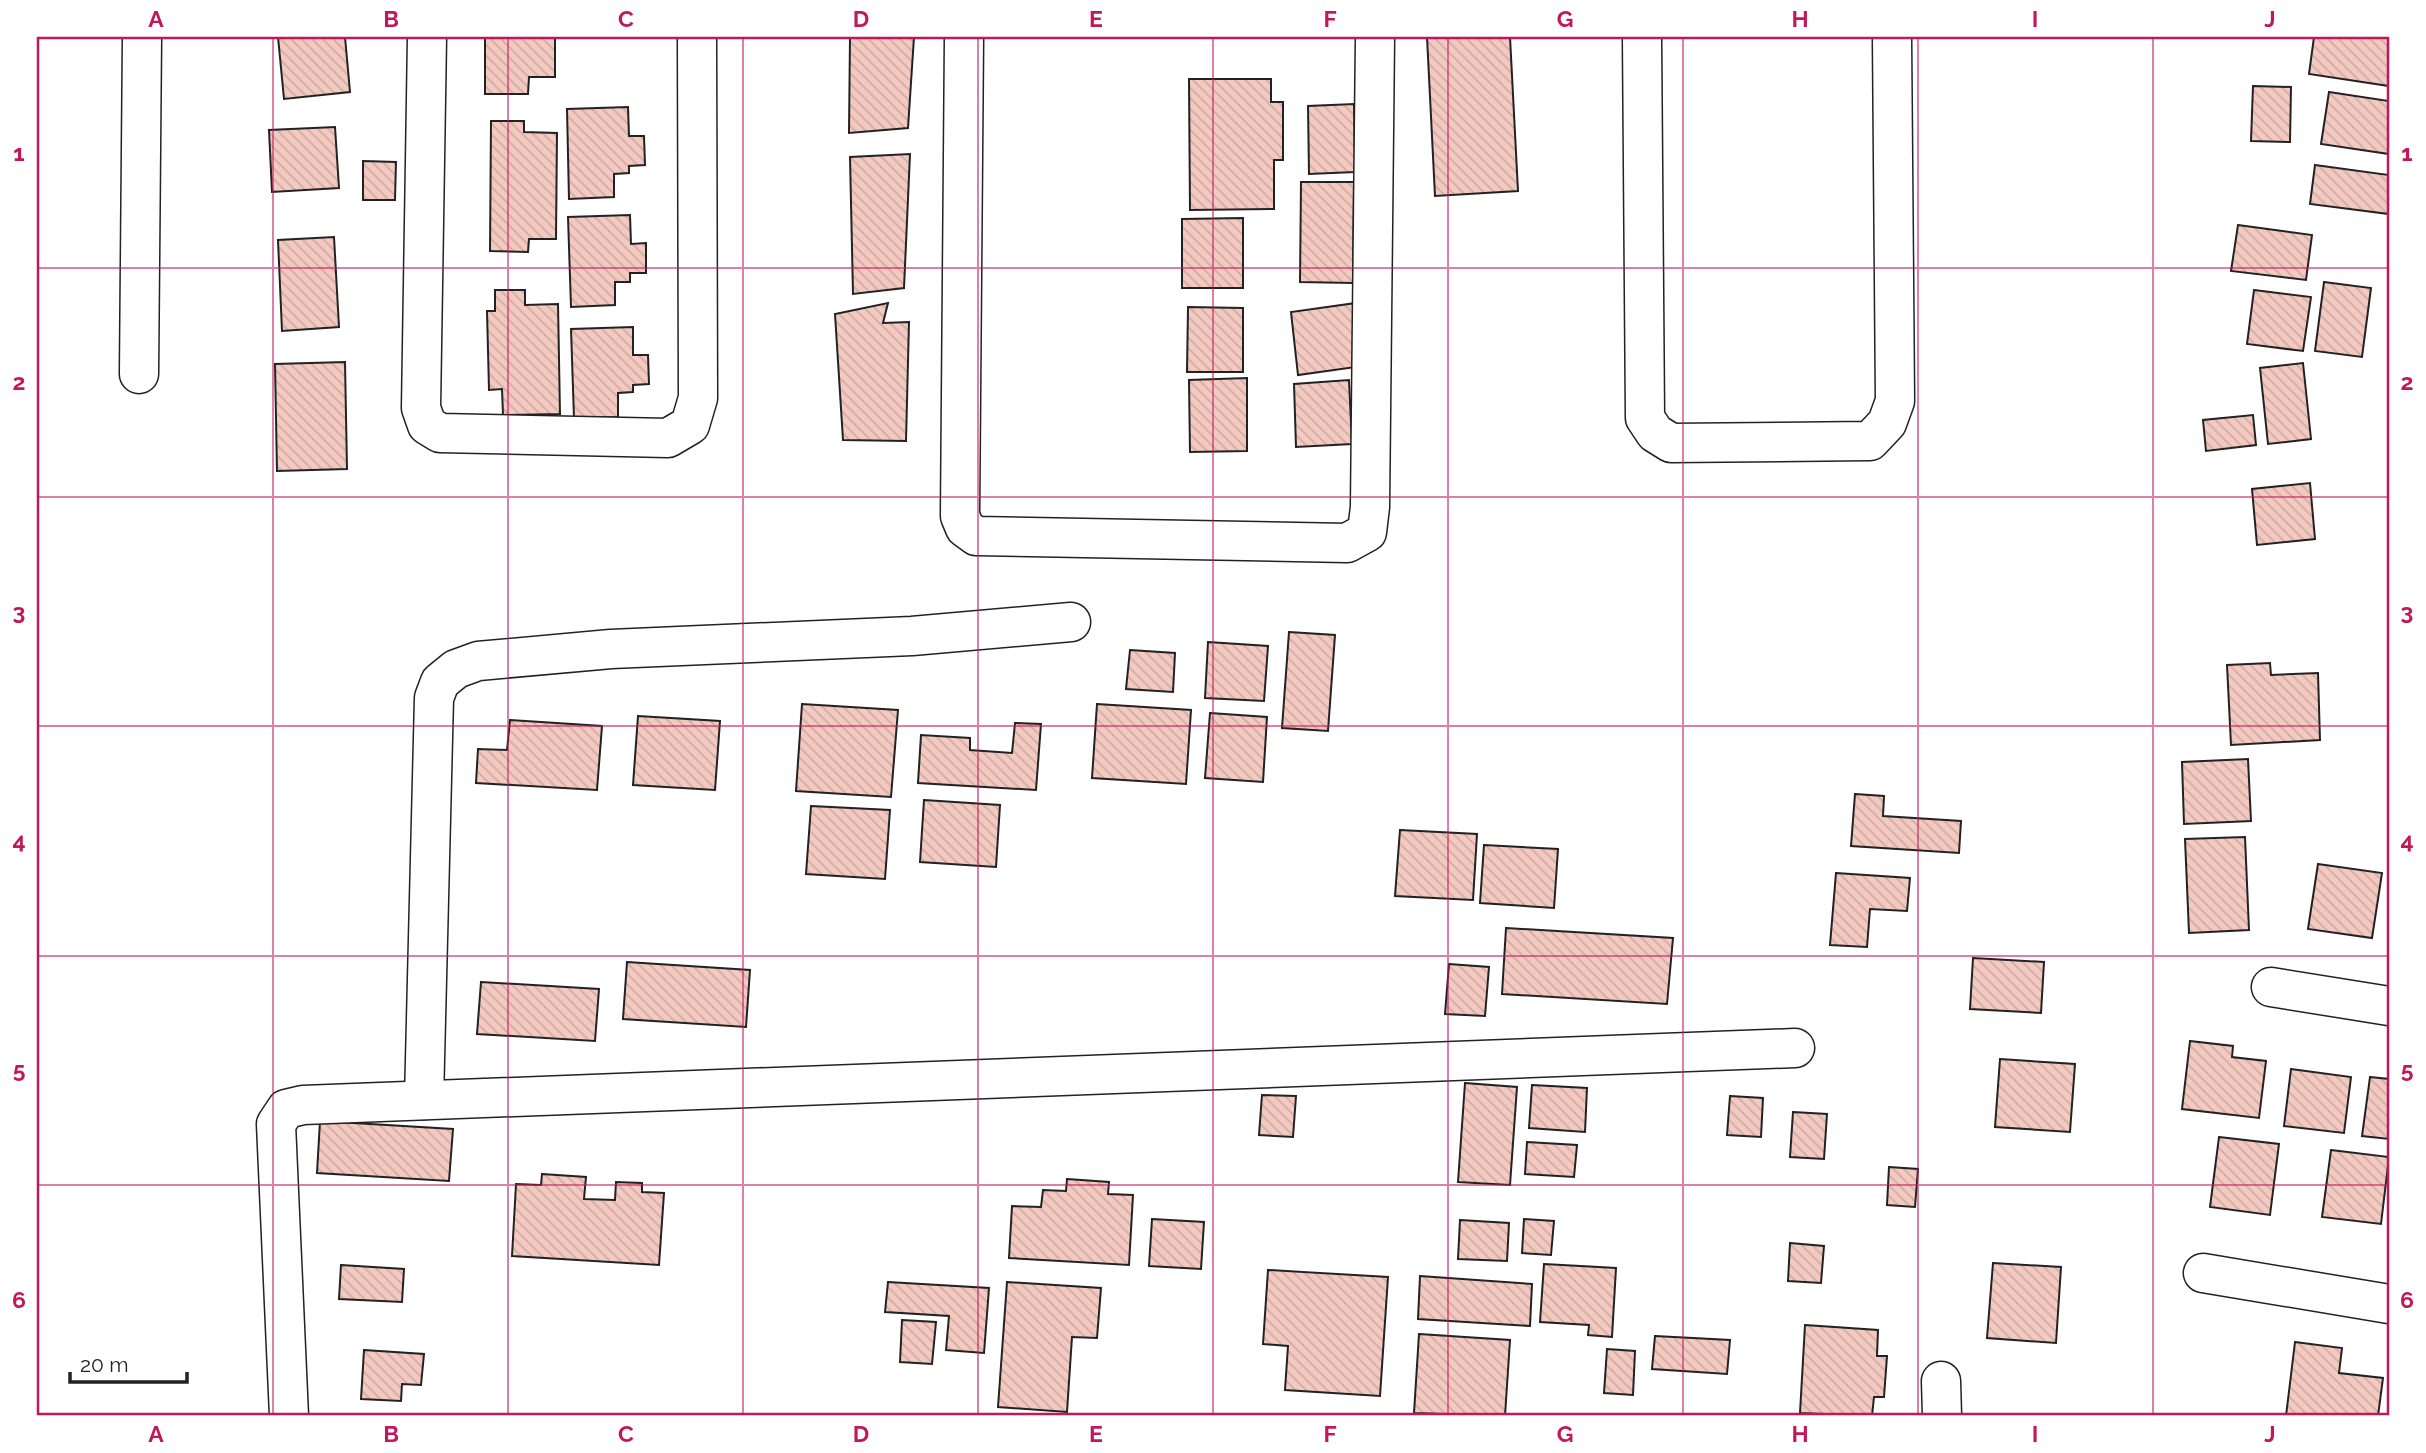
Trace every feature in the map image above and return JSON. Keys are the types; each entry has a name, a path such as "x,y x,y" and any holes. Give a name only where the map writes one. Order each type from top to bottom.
{"street":[{"path":"139,374 142,37"},
{"path":"427,37 421,408 427,425 440,433 668,438 690,425 698,398 697,37"},
{"path":"964,37 960,516 965,528 976,536 1347,543 1367,532 1370,508 1375,37"},
{"path":"1642,37 1645,418 1655,433 1671,443 1870,441 1886,423 1895,401 1892,37"},
{"path":"424,1100 434,698 440,681 456,669 478,661 611,649 912,636 1071,622"},
{"path":"2271,987 2389,1006"},
{"path":"289,1416 276,1124 286,1109 303,1105 424,1100 1796,1048"},
{"path":"2203,1273 2389,1304"}],"building":[{"path":"278,37 345,37 350,92 284,99"},
{"path":"485,37 555,37 555,77 529,77 528,94 485,94"},
{"path":"850,37 914,37 908,128 849,133"},
{"path":"1427,37 1510,37 1518,191 1435,196"},
{"path":"2314,37 2389,37 2389,86 2309,74"},
{"path":"1189,79 1271,79 1271,102 1283,102 1283,160 1274,160 1274,209 1190,210"},
{"path":"2253,86 2291,87 2290,142 2251,141"},
{"path":"2329,92 2389,101 2389,154 2321,144"},
{"path":"1354,104 1355,172 1309,174 1308,106"},
{"path":"628,107 629,136 644,136 645,165 629,166 629,173 614,174 614,197 569,199 567,109"},
{"path":"491,121 524,121 524,132 557,133 556,239 529,239 528,252 490,251"},
{"path":"335,127 339,188 272,192 269,130"},
{"path":"910,154 904,288 853,294 850,157"},
{"path":"363,161 396,162 395,200 363,200"},
{"path":"2315,165 2389,175 2389,214 2310,204"},
{"path":"1301,182 1354,182 1353,283 1300,282"},
{"path":"630,215 631,244 646,243 646,273 630,273 630,282 615,282 615,305 571,307 568,217"},
{"path":"1243,218 1243,288 1182,288 1182,219"},
{"path":"2238,225 2312,235 2306,280 2231,271"},
{"path":"334,237 339,327 282,331 278,240"},
{"path":"2324,282 2371,288 2362,357 2315,351"},
{"path":"495,290 525,290 525,305 558,304 560,414 503,415 502,389 489,390 487,311 495,311"},
{"path":"2254,290 2311,297 2303,351 2247,344"},
{"path":"888,303 883,323 909,322 906,441 843,440 835,314"},
{"path":"1356,303 1363,366 1298,375 1291,312"},
{"path":"1188,307 1243,308 1243,372 1187,372"},
{"path":"633,327 633,355 648,355 649,384 633,385 633,392 618,393 618,417 574,418 571,329"},
{"path":"345,362 347,469 277,471 275,364"},
{"path":"2303,363 2311,439 2268,444 2260,368"},
{"path":"1247,378 1247,451 1190,452 1189,380"},
{"path":"1349,380 1352,444 1296,447 1294,384"},
{"path":"2253,415 2256,445 2206,451 2203,420"},
{"path":"2310,483 2315,539 2257,545 2252,489"},
{"path":"1289,632 1335,635 1328,731 1282,728"},
{"path":"1208,642 1268,646 1264,701 1205,698"},
{"path":"1130,650 1175,653 1173,692 1126,689"},
{"path":"2270,663 2271,675 2318,673 2320,740 2231,745 2227,665"},
{"path":"802,704 898,710 891,797 796,791"},
{"path":"1097,704 1191,710 1186,784 1092,778"},
{"path":"1210,713 1267,717 1263,782 1205,778"},
{"path":"638,716 720,721 715,790 633,785"},
{"path":"510,720 602,726 597,790 476,783 478,749 507,750"},
{"path":"1015,723 1041,724 1036,790 918,783 921,735 970,738 970,750 1012,753"},
{"path":"2248,759 2251,821 2184,824 2182,762"},
{"path":"1855,794 1884,796 1883,816 1961,821 1959,853 1851,846"},
{"path":"924,800 1000,805 996,867 920,862"},
{"path":"811,806 890,810 885,879 806,874"},
{"path":"1400,830 1477,834 1473,900 1395,896"},
{"path":"2245,837 2249,930 2189,933 2185,839"},
{"path":"1484,845 1558,849 1554,908 1480,903"},
{"path":"2318,864 2382,873 2372,938 2308,929"},
{"path":"1836,873 1910,878 1907,911 1870,909 1867,947 1830,945"},
{"path":"1506,928 1673,938 1667,1004 1502,994"},
{"path":"1973,958 2044,962 2041,1013 1970,1009"},
{"path":"627,962 750,970 746,1027 623,1019"},
{"path":"1449,964 1489,967 1485,1016 1445,1014"},
{"path":"481,982 599,989 595,1041 477,1034"},
{"path":"2190,1041 2233,1046 2232,1057 2266,1061 2259,1118 2182,1109"},
{"path":"2000,1059 2075,1064 2070,1132 1995,1127"},
{"path":"2291,1069 2351,1077 2344,1133 2284,1126"},
{"path":"2370,1077 2389,1079 2389,1139 2362,1136"},
{"path":"1465,1083 1517,1087 1510,1185 1458,1182"},
{"path":"1532,1085 1587,1088 1585,1132 1529,1128"},
{"path":"1262,1095 1296,1096 1293,1137 1259,1135"},
{"path":"1730,1096 1763,1098 1761,1137 1727,1135"},
{"path":"1793,1112 1827,1114 1824,1159 1790,1157"},
{"path":"320,1121 453,1129 449,1181 317,1173"},
{"path":"2219,1137 2279,1144 2270,1215 2210,1207"},
{"path":"1527,1142 1577,1145 1574,1177 1525,1174"},
{"path":"2331,1150 2389,1157 2381,1224 2322,1217"},
{"path":"1889,1167 1918,1169 1915,1207 1887,1205"},
{"path":"542,1174 586,1177 584,1199 615,1200 616,1182 642,1183 642,1192 664,1193 659,1265 512,1256 516,1184 541,1185"},
{"path":"1067,1179 1109,1182 1108,1194 1133,1195 1129,1265 1009,1258 1012,1206 1041,1207 1043,1190 1066,1191"},
{"path":"1152,1219 1204,1222 1201,1269 1149,1266"},
{"path":"1524,1219 1554,1221 1551,1255 1522,1253"},
{"path":"1460,1220 1509,1223 1507,1261 1458,1259"},
{"path":"1790,1243 1824,1246 1821,1283 1788,1281"},
{"path":"1993,1263 2061,1267 2056,1343 1987,1338"},
{"path":"1544,1264 1616,1268 1612,1337 1588,1335 1589,1325 1540,1322"},
{"path":"341,1265 404,1269 402,1302 339,1299"},
{"path":"1268,1270 1388,1277 1380,1396 1285,1390 1288,1346 1263,1344"},
{"path":"1420,1276 1532,1284 1530,1326 1418,1319"},
{"path":"888,1282 989,1288 984,1353 946,1350 949,1316 885,1312"},
{"path":"1007,1282 1101,1288 1097,1338 1072,1337 1067,1412 998,1407"},
{"path":"902,1320 936,1322 932,1364 900,1362"},
{"path":"1805,1325 1878,1330 1877,1356 1887,1356 1884,1397 1874,1397 1872,1416 1800,1413"},
{"path":"1419,1334 1510,1340 1505,1416 1414,1413"},
{"path":"1655,1336 1730,1340 1727,1374 1652,1369"},
{"path":"2295,1342 2342,1348 2339,1373 2383,1378 2378,1416 2286,1416"},
{"path":"1607,1349 1635,1351 1633,1395 1604,1393"},
{"path":"364,1350 424,1354 421,1385 402,1384 401,1401 361,1399"}]}
